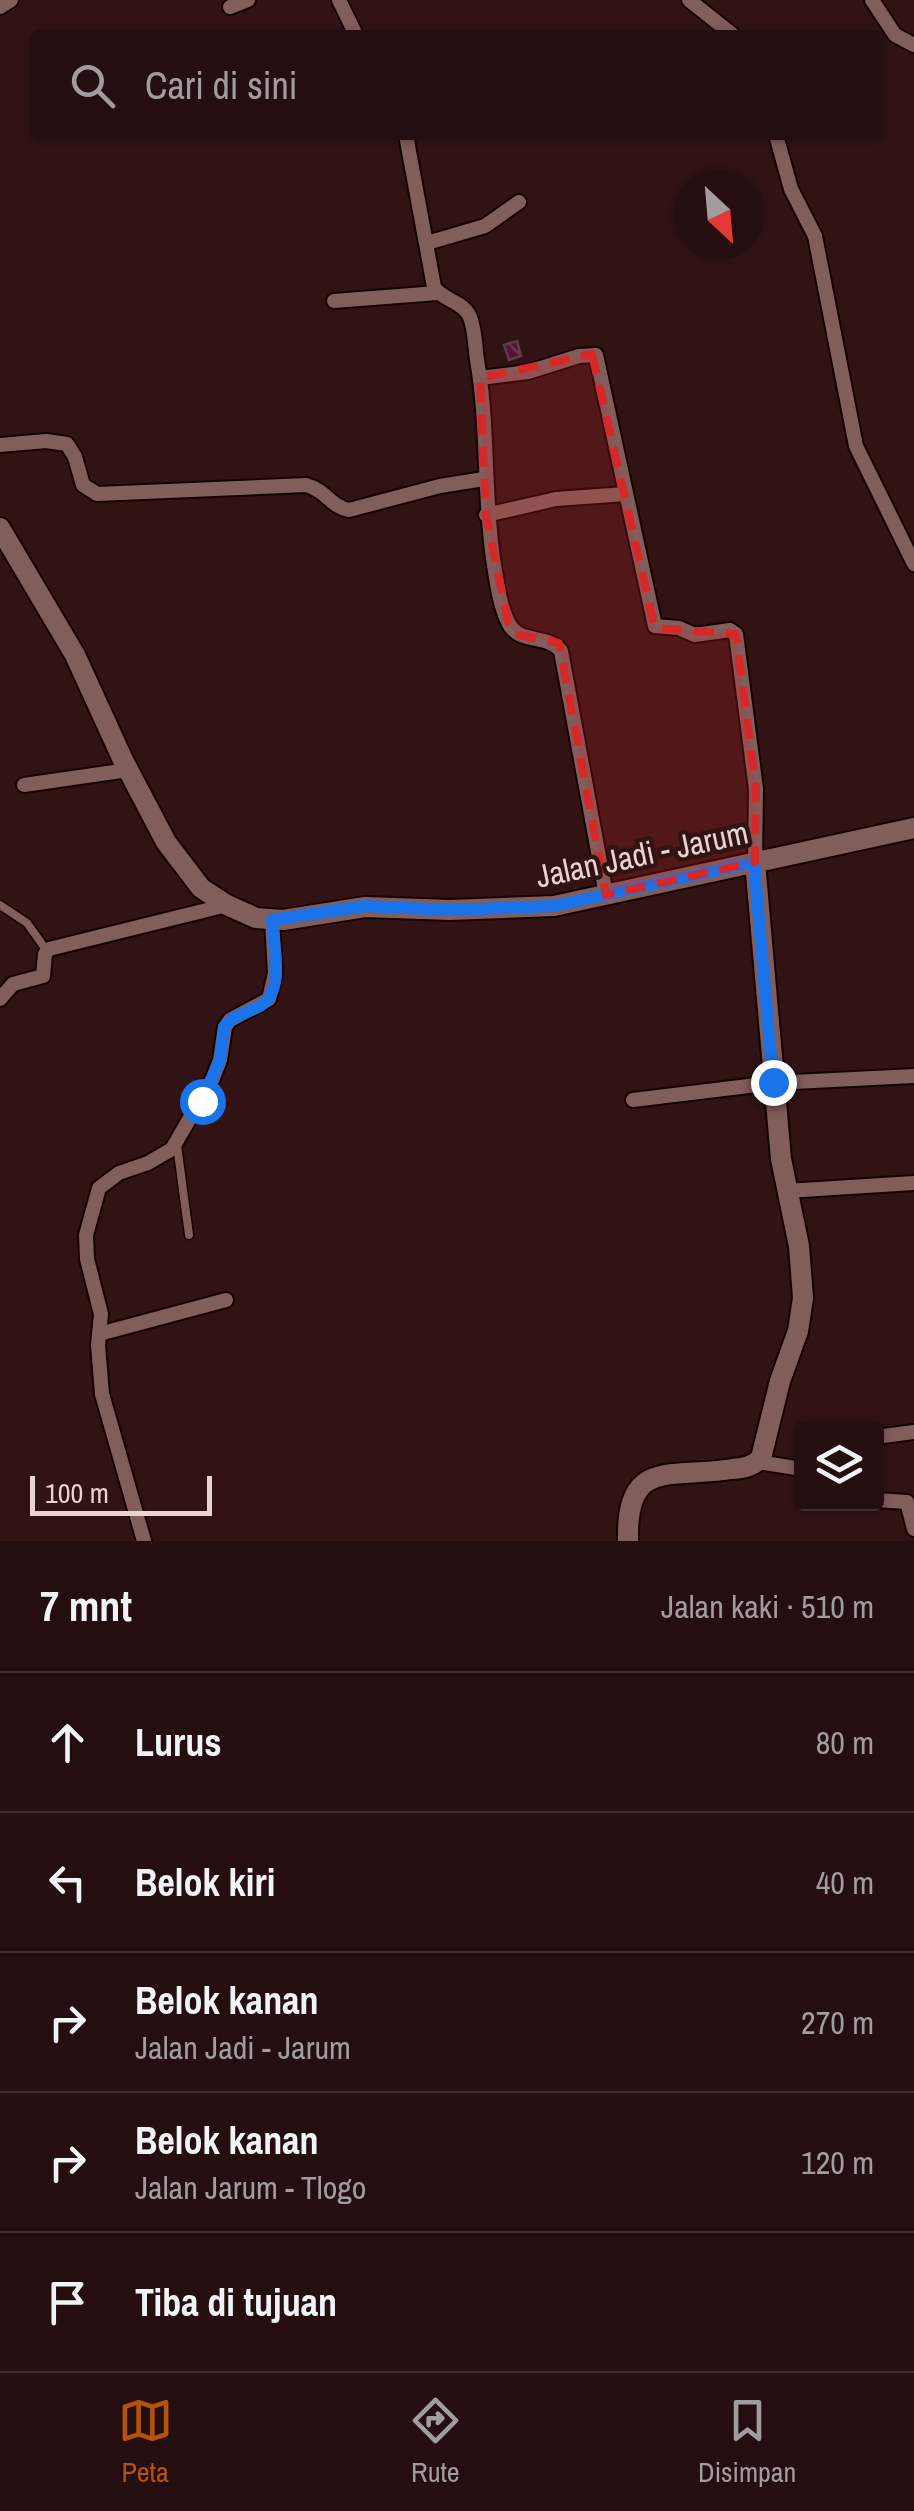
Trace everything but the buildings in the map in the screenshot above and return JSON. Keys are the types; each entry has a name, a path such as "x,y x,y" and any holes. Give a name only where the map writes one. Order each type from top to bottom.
{"street":[{"path":"0,7 11,0"},
{"path":"230,7 248,0"},
{"path":"339,0 354,30"},
{"path":"689,0 727,30"},
{"path":"872,0 895,35 914,44"},
{"path":"407,140 437,293"},
{"path":"777,140 791,189 816,236 856,446 914,564"},
{"path":"426,244 485,226 520,202"},
{"path":"334,301 437,293 469,314 480,378 486,516 498,588 512,629 552,642 560,651 606,895"},
{"path":"480,378 528,372 579,356 596,356 655,626 680,628 694,635 730,630 736,634 756,788 754,862 773,1082 786,1191 799,1246 802,1312 758,1462 726,1470 661,1474 648,1480 631,1499 628,1541"},
{"path":"0,445 46,441 67,444 83,485 97,494 306,485 320,489 336,506 349,510 440,486 484,479"},
{"path":"486,516 556,499 626,494"},
{"name":"Jalan Jadi - Jarum","path":"0,528 75,655 128,770 176,856 201,888 227,906 256,918 272,920 365,906 528,908 606,895 914,828"},
{"path":"24,786 128,770"},
{"path":"0,1000 13,984 44,974 46,951 227,906"},
{"path":"144,1541 102,1394 98,1334 101,1314 86,1245 92,1206 99,1188 119,1174 163,1156 177,1141 214,1078 224,1027 240,1014 264,1004 274,988 272,920"},
{"path":"633,1100 773,1082 914,1076"},
{"path":"786,1191 914,1183"},
{"path":"98,1334 226,1300"},
{"path":"884,1436 914,1432"},
{"path":"758,1462 794,1467"},
{"path":"884,1501 907,1502 914,1529"}],"lane":[{"path":"0,905 26,923 46,951"},
{"path":"177,1141 189,1235"}],"highlighted area":[{"path":"592,354 655,628 736,634 756,789 755,862 606,895 559,643 519,635 508,622 486,515 480,378"}],"route":[{"path":"202,1101 220,1060 224,1027 240,1014 264,1004 274,988 272,920 365,906 450,910 554,906 754,862 773,1082"}]}
